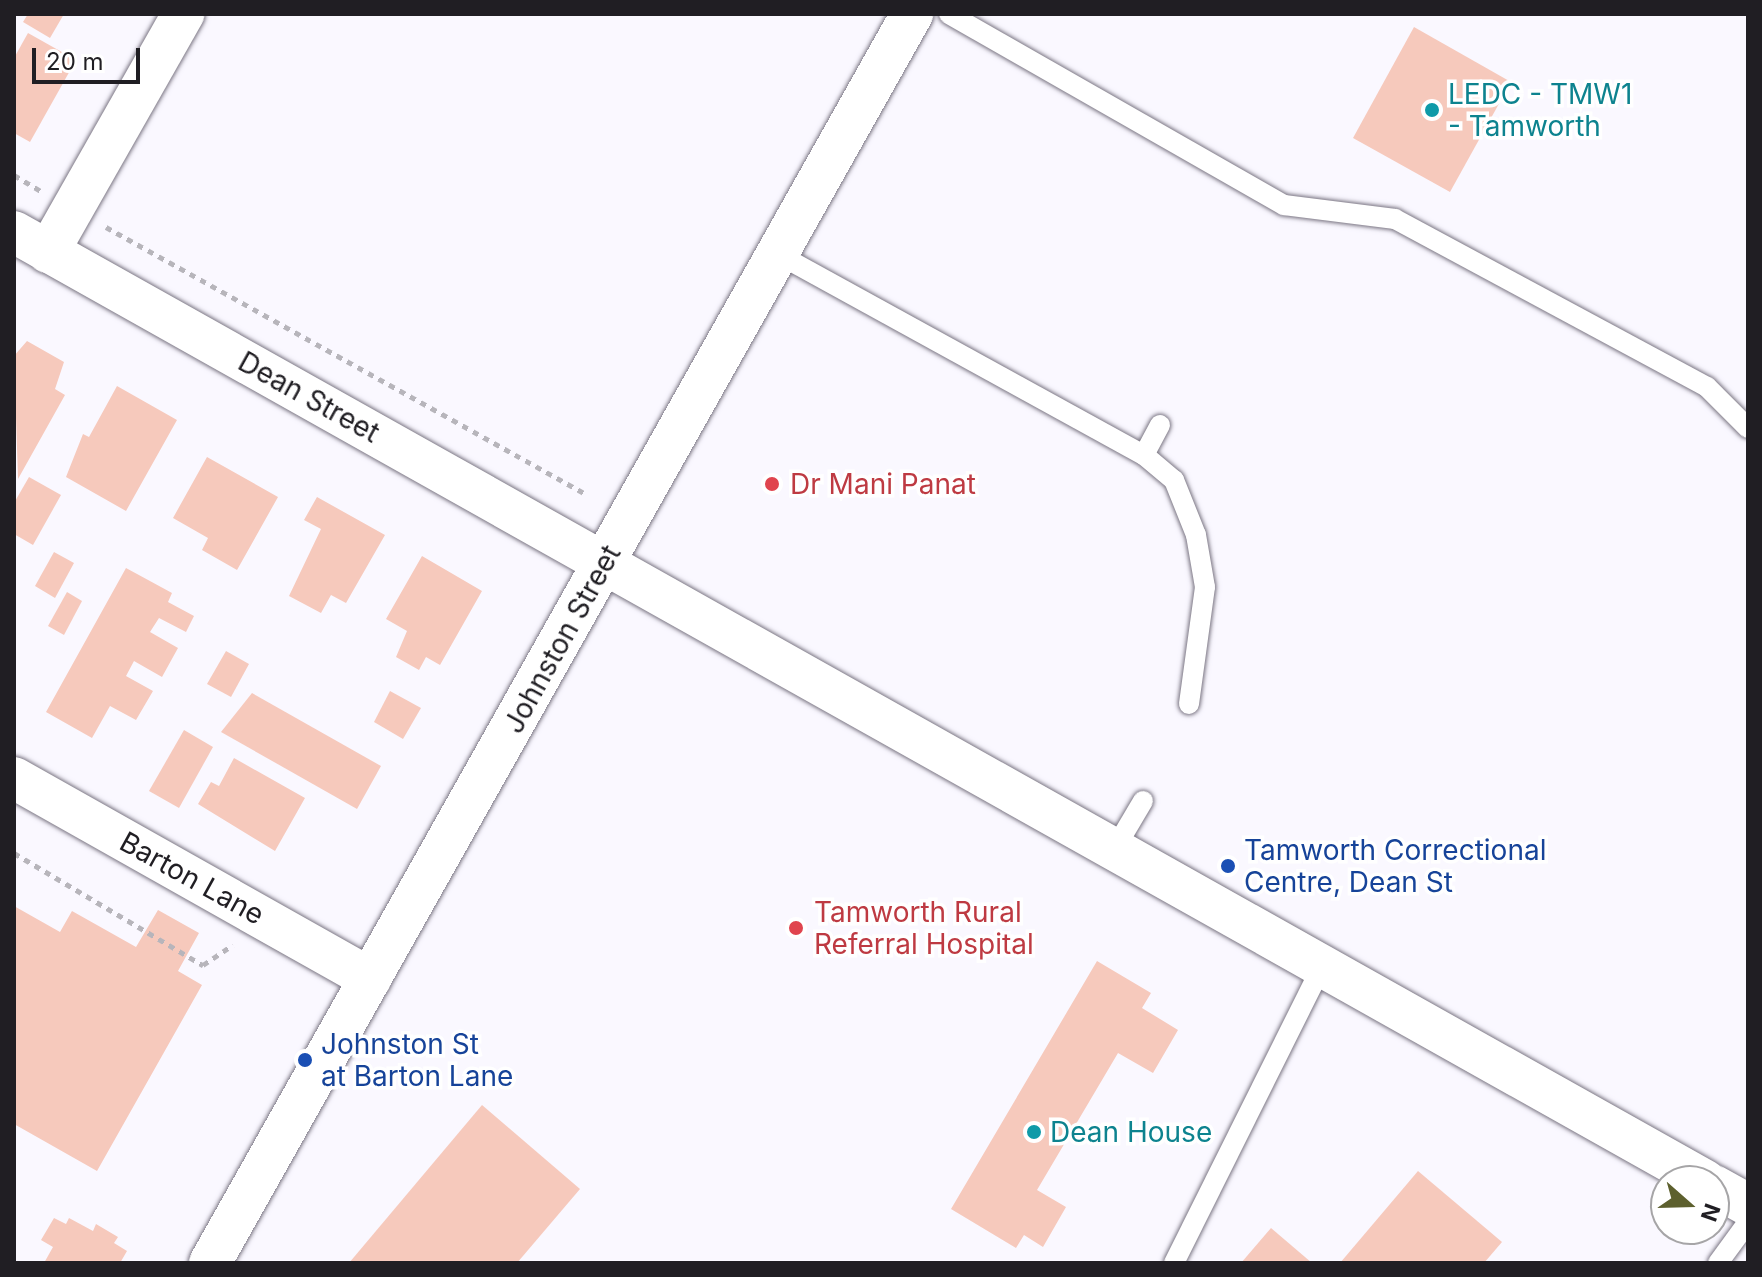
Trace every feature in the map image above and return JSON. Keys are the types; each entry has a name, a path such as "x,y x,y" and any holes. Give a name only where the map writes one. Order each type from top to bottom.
{"street":[{"path":"31,242 183,14"},
{"name":"Johnston Street","path":"210,1263 912,14"},
{"name":"Dean Street","path":"31,242 605,561"},
{"path":"605,561 1677,1165"},
{"name":"Barton Lane","path":"14,778 370,979"},
{"path":"1730,1195 1748,1205"}],"lane":[{"path":"949,14 1284,205 1395,219 1707,387 1748,428"},
{"path":"778,254 1144,455 1174,480 1196,535 1205,587 1189,704"},
{"path":"1144,455 1160,425"},
{"path":"1114,850 1143,801"},
{"path":"1174,1263 1323,964"},
{"path":"1718,1263 1748,1222"}],"path":[{"path":"14,175 50,195"},
{"path":"101,225 584,493"},
{"path":"14,853 203,965 234,944 245,949"}],"building":[{"path":"28,14 64,14 50,38 23,22"},
{"name":"LEDC - TMW1 - Tamworth","path":"1414,27 1511,82 1450,192 1353,138"},
{"path":"28,33 76,60 30,142 14,133 14,58"},
{"path":"27,341 64,362 55,389 65,395 18,479 14,356"},
{"path":"117,386 177,420 126,511 66,477 83,434 89,437"},
{"path":"207,457 278,497 237,570 202,550 208,538 173,518"},
{"path":"29,477 61,495 33,545 14,534 14,503"},
{"path":"317,497 385,535 346,603 331,595 321,613 289,596 321,529 304,520"},
{"path":"54,552 74,563 55,598 35,586"},
{"path":"422,556 482,591 440,665 426,657 419,670 396,657 407,631 386,619"},
{"path":"126,568 172,593 168,602 194,616 186,632 159,618 150,632 178,648 162,677 134,661 126,676 153,691 136,720 110,706 92,738 46,712"},
{"path":"67,592 82,601 64,635 48,626"},
{"path":"226,651 249,664 231,697 207,684"},
{"path":"390,691 421,708 403,739 374,722"},
{"path":"252,693 381,766 357,809 221,732"},
{"path":"184,730 213,747 179,808 149,791"},
{"path":"234,758 305,798 275,851 198,804 211,782 219,786"},
{"path":"14,906 60,932 72,911 136,947 158,910 199,933 178,971 202,985 97,1171 14,1124"},
{"name":"Dean House","path":"1097,961 1151,993 1142,1008 1178,1030 1153,1073 1118,1053 1037,1190 1066,1207 1043,1247 1024,1235 1016,1248 951,1209"},
{"path":"482,1105 580,1189 517,1263 349,1263"},
{"path":"1418,1171 1502,1242 1484,1263 1340,1263"},
{"path":"54,1218 66,1224 69,1218 93,1231 96,1224 118,1237 114,1243 127,1251 120,1263 44,1263 53,1247 41,1240"},
{"path":"1271,1228 1312,1263 1241,1263"}],"place":[{"name":"LEDC - TMW1 - Tamworth","path":"1432,110"},
{"name":"Dr Mani Panat","path":"772,484"},
{"name":"Tamworth Correctional Centre, Dean St","path":"1228,866"},
{"name":"Tamworth Rural Referral Hospital","path":"796,928"},
{"name":"Johnston St at Barton Lane","path":"305,1060"},
{"name":"Dean House","path":"1034,1132"}]}
